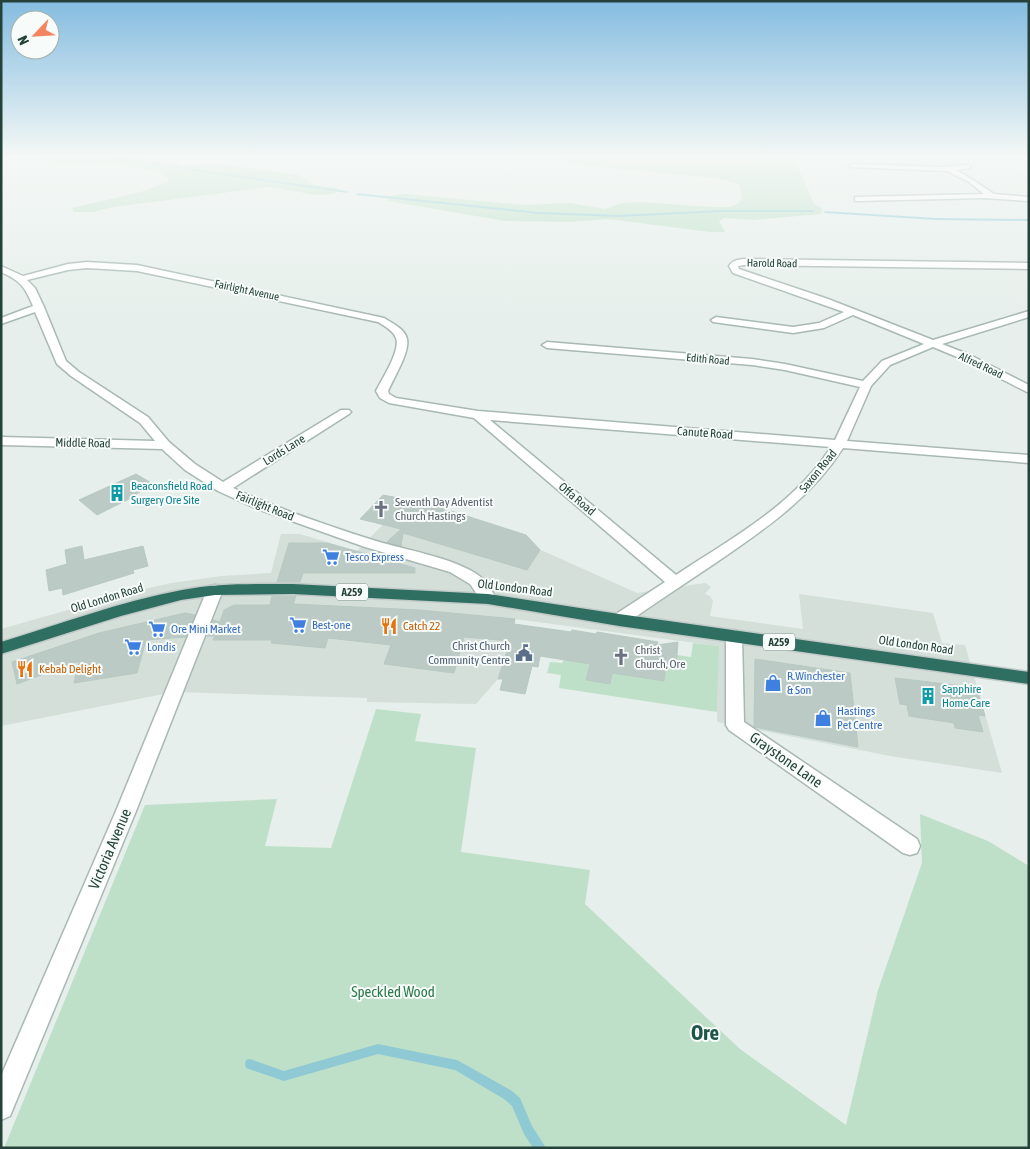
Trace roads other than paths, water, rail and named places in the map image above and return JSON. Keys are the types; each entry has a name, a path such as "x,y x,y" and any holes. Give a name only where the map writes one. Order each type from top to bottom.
{"highway":[{"name":"Old London Road","path":"1,648 155,600 216,590 293,589 488,600 1029,678"}],"street":[{"name":"Harold Road","path":"932,344 852,312 736,271 733,266 736,263 744,262 1029,266"},
{"name":"Fairlight Avenue","path":"22,279 68,267 87,265 137,268 381,320 395,329 402,339 401,352 382,391 384,396"},
{"path":"1,269 22,279"},
{"name":"Fairlight Road","path":"22,279 30,288 39,307 61,362 75,374 144,420 165,445 190,467 222,488 260,505 370,544 455,568 479,581 488,600"},
{"path":"1,321 39,307"},
{"path":"716,320 743,319 793,330 821,326 852,312"},
{"name":"Saxon Road","path":"619,620 768,521 788,504 825,466 839,444 866,385 886,363 932,344 1029,314"},
{"name":"Alfred Road","path":"932,344 966,357 1029,390"},
{"name":"Edith Road","path":"547,346 752,362 785,367 866,385"},
{"name":"Canute Road","path":"384,396 392,401 478,416 1029,459"},
{"name":"Lords Lane","path":"222,488 345,412"},
{"name":"Offa Road","path":"478,416 676,583"},
{"name":"Middle Road","path":"1,442 165,445"},
{"name":"Victoria Avenue","path":"1,1107 126,811 216,590"},
{"name":"Graystone Lane","path":"734,636 735,725 910,846"}],"waterway":[{"path":"515,211 618,216 723,211 813,211"},
{"path":"825,212 936,219 1029,220"},
{"path":"250,1064 284,1076 378,1049 457,1065 508,1095 516,1102 528,1130 540,1148"}],"place":[{"name":"Beaconsfield Road Surgery Ore Site","path":"117,493"},
{"name":"Seventh Day Adventist Church Hastings","path":"381,509"},
{"name":"Tesco Express","path":"331,557"},
{"name":"Best-one","path":"298,625"},
{"name":"Catch 22","path":"389,626"},
{"name":"Ore Mini Market","path":"157,629"},
{"name":"Londis","path":"133,647"},
{"name":"Christ Church Community Centre","path":"524,653"},
{"name":"Christ Church, Ore","path":"621,657"},
{"name":"Kebab Delight","path":"25,669"},
{"name":"R.Winchester & Son","path":"773,683"},
{"name":"Sapphire Home Care","path":"928,696"},
{"name":"Hastings Pet Centre","path":"823,718"}],"district":[{"name":"Ore","path":"705,1033"}],"park label":[{"name":"Speckled Wood","path":"393,992"}]}
